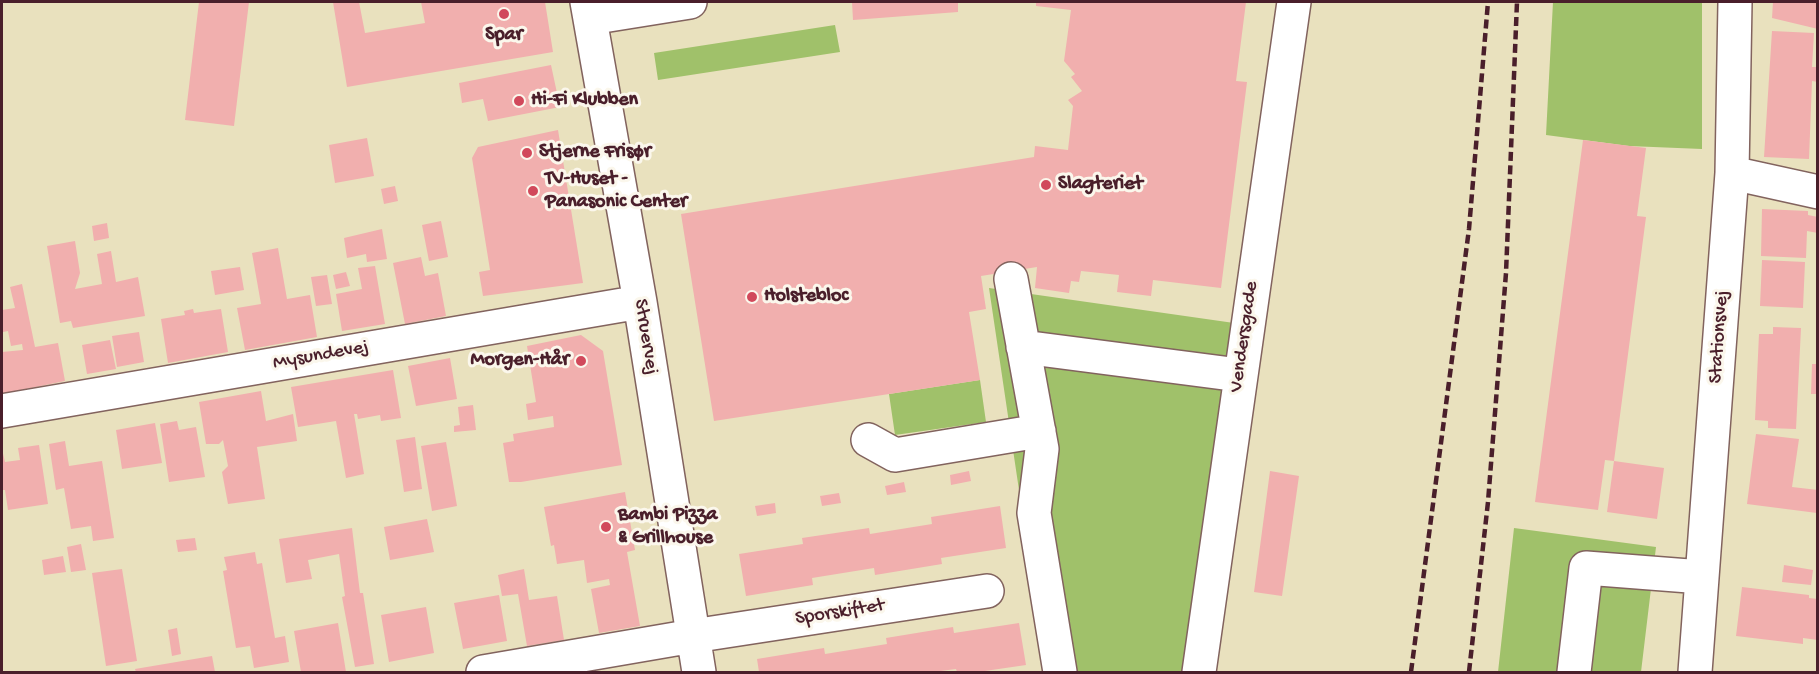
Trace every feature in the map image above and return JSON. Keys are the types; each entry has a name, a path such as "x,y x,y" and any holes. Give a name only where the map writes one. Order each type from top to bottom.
{"street":[{"path":"589,10 690,2"},
{"name":"Vendersgade","path":"1199,672 1239,375 1294,2"},
{"name":"Stationsvej","path":"1695,672 1732,173 1735,2"},
{"name":"Struervej","path":"589,10 640,302 699,672"},
{"path":"1732,173 1818,192"},
{"path":"1011,279 1042,449 1034,513 1060,672"},
{"name":"Mysundevej","path":"2,411 640,302"},
{"path":"1023,347 1239,375"},
{"path":"868,441 895,455 1039,431"},
{"path":"1574,672 1586,568 1702,577"},
{"name":"Sporskiftet","path":"483,672 693,636 987,591"}],"green space":[{"path":"1553,2 1702,2 1702,149 1629,146 1546,135"},
{"path":"835,25 840,52 658,80 654,53"},
{"path":"989,288 1234,323 1184,672 1046,672"},
{"path":"980,380 986,422 895,435 889,394"},
{"path":"1514,528 1656,547 1641,672 1498,672"}],"building":[{"path":"199,2 249,2 234,126 185,120"},
{"path":"333,2 359,2 365,33 425,23 421,2 545,2 553,52 347,87"},
{"path":"852,2 958,2 958,12 853,20"},
{"name":"Slagteriet","path":"1036,2 1246,2 1236,81 1247,82 1221,288 1153,280 1151,296 1117,292 1119,275 1081,271 1079,282 1071,281 1069,293 1035,288 1037,267 981,276 986,309 969,312 980,380 714,421 681,214 1034,157 1035,146 1068,150 1073,106 1068,100 1082,91 1071,77 1075,74 1064,61 1071,10 1036,6"},
{"path":"1773,2 1818,2 1818,29 1772,18"},
{"path":"1772,31 1814,33 1812,67 1818,67 1818,82 1812,81 1809,159 1764,157"},
{"path":"551,65 560,107 488,121 483,99 462,103 459,83"},
{"path":"558,130 583,283 483,296 479,272 490,270 472,158 478,147"},
{"path":"367,138 374,176 335,183 329,145"},
{"path":"1583,140 1646,148 1637,216 1646,217 1614,461 1605,460 1598,510 1535,502"},
{"path":"395,186 398,201 384,204 381,189"},
{"path":"1762,209 1808,211 1808,215 1818,217 1818,233 1807,231 1806,258 1761,256"},
{"path":"441,221 448,257 429,261 422,225"},
{"path":"107,223 109,238 94,241 92,226"},
{"path":"382,229 387,259 367,262 366,254 347,258 344,238"},
{"path":"75,241 80,273 75,289 102,284 97,254 111,251 116,282 138,277 145,316 73,328 71,321 60,323 47,246"},
{"path":"278,248 287,299 310,295 317,337 245,350 237,308 261,304 252,253"},
{"path":"421,257 425,276 438,273 446,316 405,324 393,263"},
{"path":"1762,260 1805,262 1803,308 1760,306"},
{"path":"375,266 385,324 342,331 336,294 362,289 358,268"},
{"path":"240,267 244,290 215,295 211,271"},
{"path":"346,272 350,286 336,289 333,275"},
{"path":"327,275 332,304 316,306 311,277"},
{"path":"22,284 35,347 58,343 65,381 2,394 2,352 23,350 22,344 11,346 8,331 3,332 2,310 15,308 10,287"},
{"path":"193,309 194,313 221,309 228,352 168,363 161,319 185,315 184,311"},
{"path":"1773,327 1801,328 1796,429 1768,428 1768,421 1755,420 1759,334 1773,334"},
{"path":"139,332 144,362 117,367 112,336"},
{"path":"581,335 603,351 622,465 509,482 503,443 514,441 513,434 554,427 553,416 528,420 526,404 536,402 527,346"},
{"path":"110,340 116,369 87,374 82,345"},
{"path":"450,358 457,399 416,406 408,366"},
{"path":"1812,364 1818,364 1818,394 1811,394"},
{"path":"393,370 401,418 381,421 380,415 358,419 357,414 354,414 364,474 346,478 336,421 298,427 291,387"},
{"path":"261,391 266,421 293,414 297,441 257,447 265,499 228,504 222,472 228,466 223,440 219,444 206,444 199,402"},
{"path":"473,405 476,430 454,432 454,426 460,425 458,407"},
{"path":"177,421 179,430 196,427 205,477 169,482 160,424"},
{"path":"155,423 162,463 122,469 116,430"},
{"path":"1756,434 1799,439 1792,487 1818,490 1817,513 1747,504"},
{"path":"415,437 422,489 404,492 396,440"},
{"path":"65,441 69,466 102,461 114,538 93,541 91,526 71,529 64,488 56,490 49,444"},
{"path":"446,442 457,506 432,511 421,446"},
{"path":"39,445 48,504 8,510 5,490 2,490 2,449 5,462 20,460 18,448"},
{"path":"1614,461 1664,468 1657,519 1607,512"},
{"path":"969,471 971,481 951,485 950,475"},
{"path":"1270,471 1299,476 1282,596 1254,592"},
{"path":"904,482 906,492 887,495 885,486"},
{"path":"625,492 635,550 627,552 640,626 599,633 591,589 610,585 609,579 587,583 584,560 557,564 554,545 551,546 544,507"},
{"path":"839,493 841,503 822,506 820,496"},
{"path":"775,503 776,513 757,516 755,506"},
{"path":"1000,506 1006,548 941,558 942,564 875,575 874,568 812,578 813,585 746,596 739,554 803,544 802,538 869,528 870,534 932,524 931,517"},
{"path":"427,519 434,552 390,560 384,527"},
{"path":"352,528 360,593 363,593 374,664 355,667 342,597 345,596 339,554 308,560 312,579 286,583 279,539"},
{"path":"195,538 197,550 178,552 176,540"},
{"path":"81,544 86,570 71,572 67,547"},
{"path":"255,552 257,564 262,563 275,638 285,636 289,662 254,668 250,646 236,648 223,571 227,570 224,557"},
{"path":"63,556 66,572 44,575 42,560"},
{"path":"1784,565 1813,570 1811,585 1782,582"},
{"path":"122,569 137,661 106,666 92,573"},
{"path":"524,569 529,600 557,596 564,640 527,646 518,594 502,596 498,575"},
{"path":"1742,587 1809,595 1809,598 1818,599 1818,640 1803,638 1803,644 1736,636"},
{"path":"499,595 507,641 463,649 454,603"},
{"path":"426,607 434,653 389,662 381,615"},
{"path":"338,623 346,672 301,672 294,631"},
{"path":"1019,623 1026,665 978,672 957,672 956,669 933,672 759,672 757,659 824,648 825,654 887,644 886,638 953,627 954,633"},
{"path":"177,628 181,654 172,656 168,630"},
{"path":"212,656 215,672 136,672 135,669"}],"railway":[{"path":"1411,672 1469,229 1488,2"},
{"path":"1469,672 1488,502 1506,273 1517,2"}],"place":[{"name":"Spar","path":"504,14"},
{"name":"Hi-Fi Klubben","path":"519,101"},
{"name":"Stjerne Frisør","path":"527,153"},
{"name":"Slagteriet","path":"1046,185"},
{"name":"TV-Huset - Panasonic Center","path":"533,191"},
{"name":"Holstebloc","path":"752,297"},
{"name":"Morgen-Hår","path":"581,361"},
{"name":"Bambi Pizza & Grillhouse","path":"606,527"}]}
